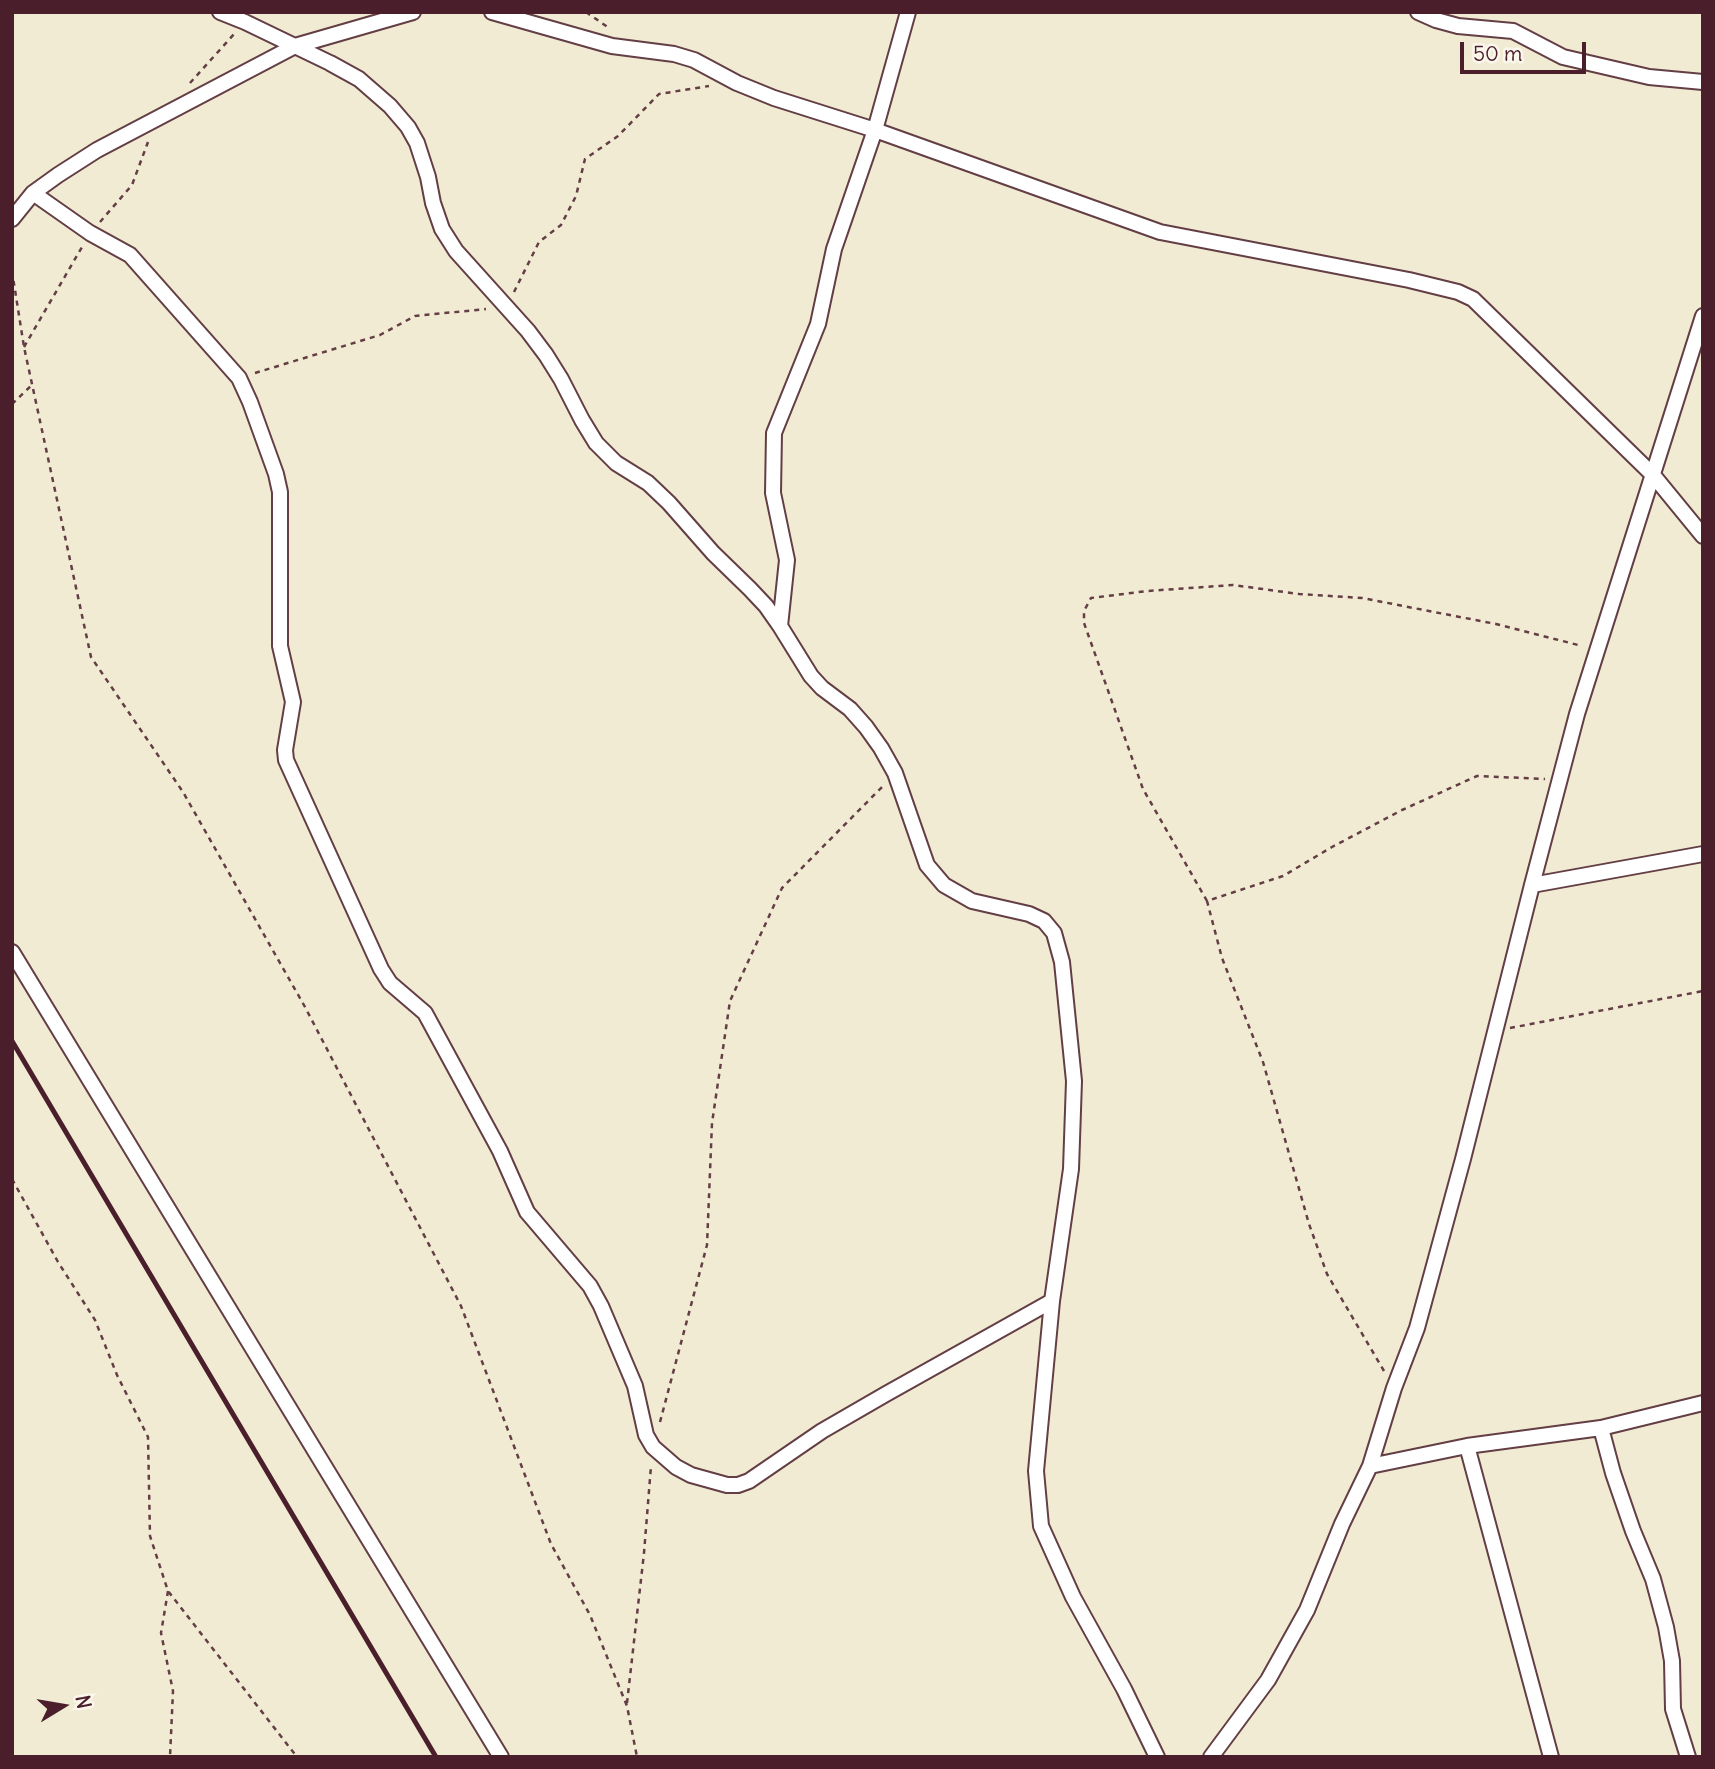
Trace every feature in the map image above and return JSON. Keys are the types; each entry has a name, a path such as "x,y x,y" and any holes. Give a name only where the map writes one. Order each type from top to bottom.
{"street":[{"path":"220,12 248,17 295,46 359,79 390,106 408,127 417,143 442,229 456,251 546,355 596,443 616,463 648,483 669,503 713,554 766,606 811,676 850,709 881,748 895,774 927,865 944,885 972,901 1029,914 1044,921 1054,933 1062,962 1074,1081 1071,1169 1052,1301 1036,1471 1041,1526 1073,1597 1124,1689 1157,1757"},
{"path":"12,219 33,193 97,150 295,46 413,12"},
{"path":"492,12 612,46 674,54 694,60 774,97 1160,232 1458,292 1472,299 1653,475 1703,536"},
{"path":"780,626 787,560 773,493 774,433 818,324 834,248 874,130 908,12"},
{"path":"1418,12 1458,26 1513,31 1563,57 1649,77 1703,82"},
{"path":"33,193 90,233 130,255 239,378 276,474 280,492 281,646 293,702 285,750 286,760 381,970 390,983 425,1013 500,1151 527,1212 581,1274 596,1296 635,1386 646,1435 653,1447 676,1468 691,1475 727,1485 749,1481 822,1432 1052,1301"},
{"path":"1211,1757 1268,1680 1301,1622 1342,1524 1370,1466 1394,1388 1417,1328 1463,1160 1577,714 1703,316"},
{"path":"1532,885 1703,854"},
{"path":"12,952 501,1757"},
{"path":"1370,1466 1468,1446 1601,1428 1703,1404"},
{"path":"1601,1428 1613,1473 1653,1579 1666,1627 1672,1661 1673,1709 1688,1757"},
{"path":"1468,1446 1551,1757"}],"path":[{"path":"186,88 248,17"},
{"path":"239,378 380,335 415,316 507,308 539,242 561,225 576,196 585,159 618,136 659,94 711,86"},
{"path":"24,347 90,233 132,185 157,118"},
{"path":"12,271 24,347 91,657 190,804 305,1007 461,1306 551,1544 590,1615 627,1706 637,1757"},
{"path":"12,404 33,384"},
{"path":"1394,1388 1327,1274 1306,1212 1263,1062 1225,967 1207,901 1143,789 1084,623 1084,611 1091,598 1147,591 1233,586 1362,598 1496,624 1598,649"},
{"path":"627,1706 653,1447 707,1245 712,1123 730,1001 782,888 895,774"},
{"path":"1207,901 1283,876 1402,810 1477,776 1548,780"},
{"path":"1494,1031 1703,991"},
{"path":"12,1179 58,1262 95,1320 117,1375 148,1437 150,1536 168,1591 297,1757"},
{"path":"168,1591 161,1633 173,1691 170,1757"}],"railway":[{"path":"12,1041 436,1757"}]}
